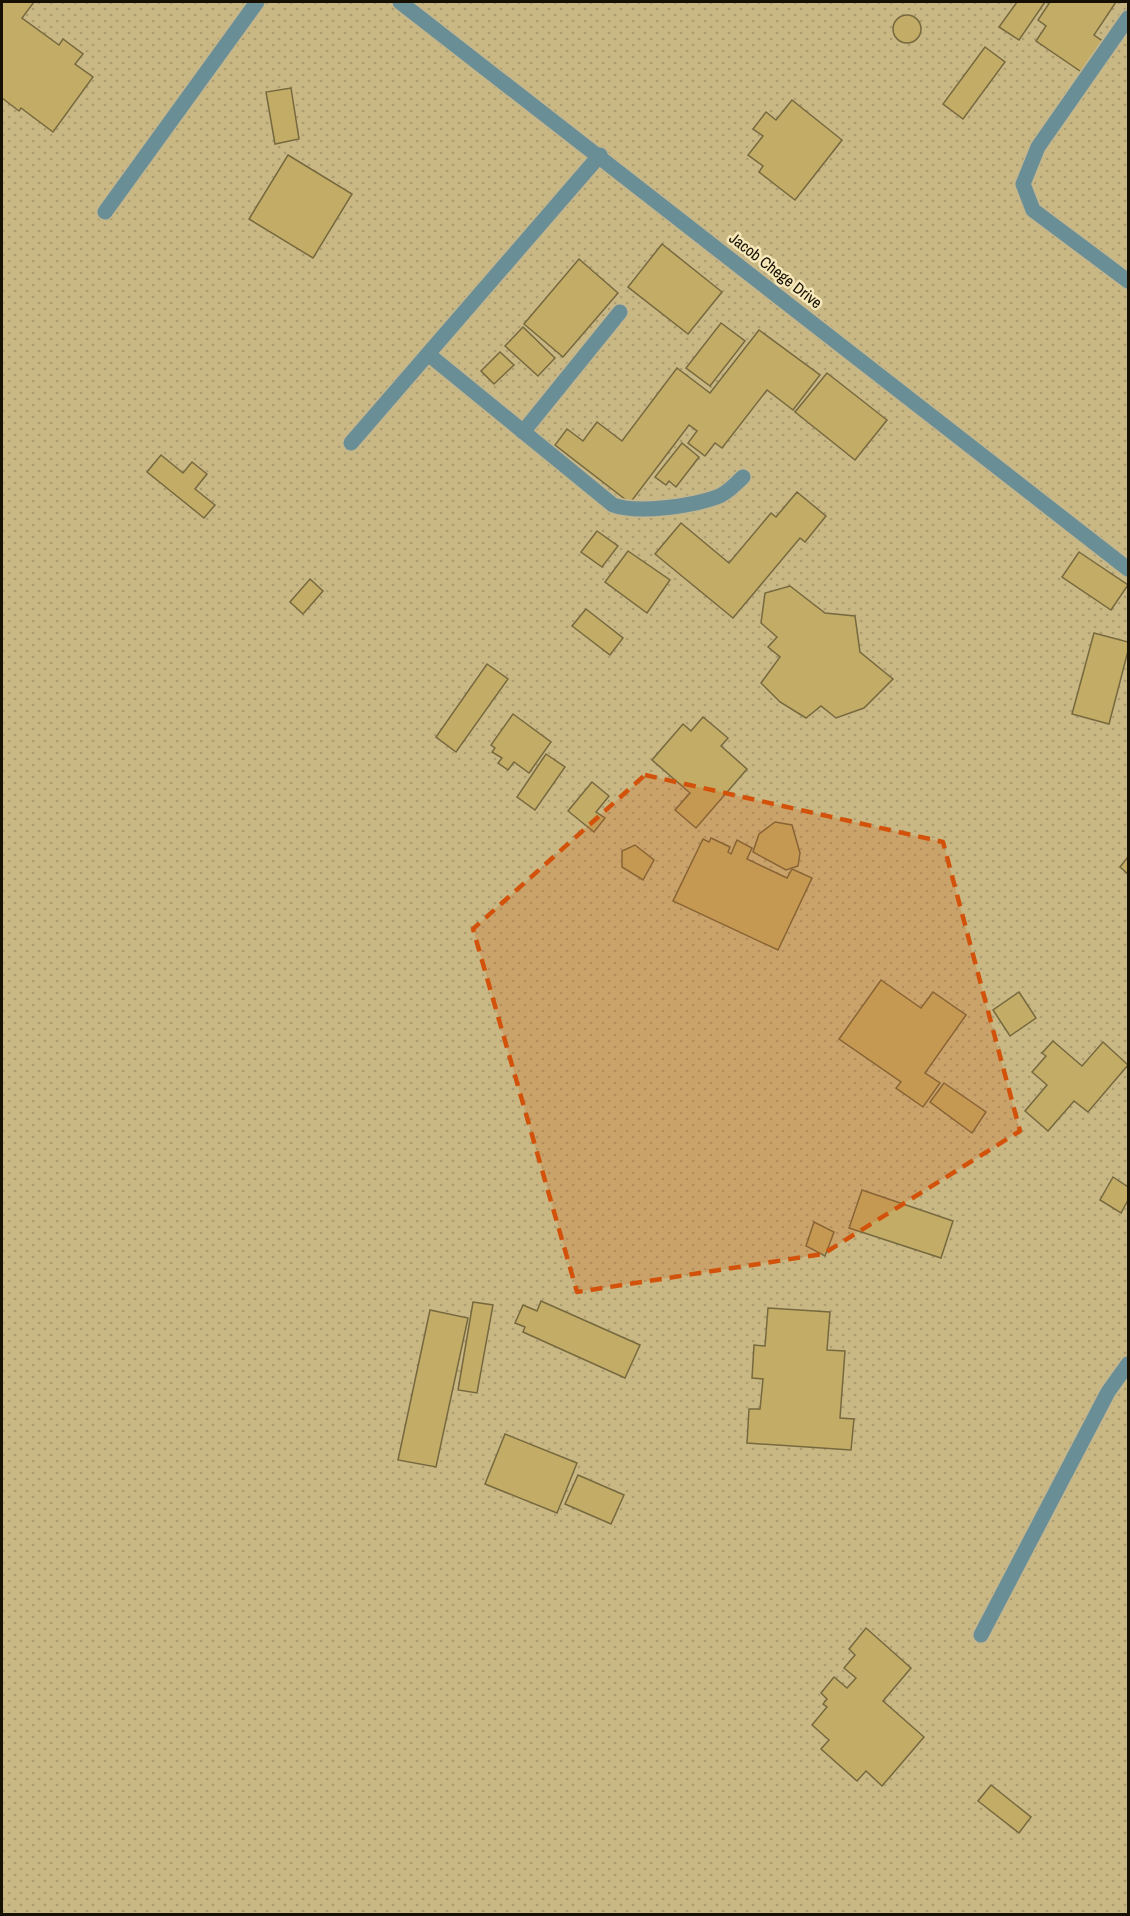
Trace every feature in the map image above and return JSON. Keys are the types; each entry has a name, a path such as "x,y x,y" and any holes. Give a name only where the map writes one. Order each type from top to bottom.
{"street":[{"path":"105,212 257,2"},
{"name":"Jacob Chege Drive","path":"400,2 600,155 1128,568"},
{"path":"1128,18 1038,147 1023,184 1033,210 1128,281"},
{"path":"351,443 600,155"},
{"path":"523,432 620,312"},
{"path":"428,354 613,505 621,508 657,508 717,497 743,477"},
{"path":"981,1635 1108,1392 1128,1364"}],"highlighted area":[{"path":"645,775 943,842 1020,1131 823,1254 577,1292 473,929"}],"shaded area":[{"path":"2,2 1128,2 1128,1914 2,1914"}],"building":[{"path":"2,2 34,2 22,18 59,45 63,39 83,54 75,64 93,77 53,132 21,108 19,111 2,98"},
{"path":"1017,2 1045,2 1019,40 999,27"},
{"path":"1050,2 1116,2 1094,35 1104,42 1083,73 1036,41 1046,26 1038,20"},
{"path":"907,15 917,19 921,29 917,39 907,43 897,39 893,29 897,19"},
{"path":"985,47 1005,62 963,119 943,104"},
{"path":"291,88 299,139 275,144 266,92"},
{"path":"792,100 842,140 795,200 759,172 763,166 748,155 763,136 753,129 766,112 776,120"},
{"path":"288,155 352,194 313,258 249,219"},
{"path":"662,244 722,292 688,334 628,287"},
{"path":"579,259 618,293 563,357 524,324"},
{"path":"721,323 745,341 710,386 686,368"},
{"path":"523,327 555,358 538,376 505,346"},
{"path":"759,330 820,375 793,410 767,390 722,448 715,443 705,456 688,443 697,431 689,425 630,503 555,445 567,429 583,441 597,422 622,441 677,368 710,393"},
{"path":"500,352 514,365 494,384 481,371"},
{"path":"827,373 887,420 855,460 795,412"},
{"path":"682,443 699,457 676,487 669,481 666,485 655,477"},
{"path":"161,455 183,473 192,462 207,474 195,489 215,505 204,518 147,472"},
{"path":"797,492 826,516 805,542 800,538 733,618 655,554 681,523 729,563 771,513 776,517"},
{"path":"597,531 618,546 602,567 581,552"},
{"path":"628,551 670,580 647,613 605,582"},
{"path":"1079,552 1128,585 1111,610 1062,577"},
{"path":"310,579 323,591 303,614 290,602"},
{"path":"790,586 825,613 855,616 860,652 893,679 864,708 836,718 821,706 806,718 780,702 761,683 780,657 768,647 777,637 761,623 765,593"},
{"path":"586,609 623,638 610,655 572,626"},
{"path":"1094,633 1128,642 1128,651 1109,724 1072,714"},
{"path":"487,664 508,679 456,752 436,737"},
{"path":"513,714 551,742 529,773 514,762 508,770 498,763 502,758 492,752 495,748 491,745"},
{"path":"703,717 728,738 721,746 747,769 696,828 675,810 690,793 652,760 683,724 691,731"},
{"path":"546,754 565,767 535,810 517,797"},
{"path":"592,782 609,796 596,812 605,818 594,832 568,811"},
{"path":"775,822 792,825 800,853 798,866 786,870 753,852 759,834"},
{"path":"711,838 730,847 728,852 731,854 737,840 752,848 747,859 787,878 792,869 812,878 778,950 673,901 703,839 709,842"},
{"path":"635,845 654,860 643,880 622,867 622,851"},
{"path":"1128,857 1128,874 1120,867"},
{"path":"881,980 921,1008 933,992 966,1015 925,1073 940,1083 923,1107 896,1088 901,1082 839,1039"},
{"path":"1019,992 1036,1018 1010,1036 993,1010"},
{"path":"1053,1041 1082,1066 1103,1042 1128,1065 1088,1112 1074,1101 1048,1131 1025,1111 1047,1085 1032,1072 1046,1056 1042,1053"},
{"path":"944,1083 986,1112 972,1133 930,1102"},
{"path":"1113,1177 1128,1187 1128,1200 1121,1213 1100,1200"},
{"path":"862,1190 953,1221 941,1258 849,1228"},
{"path":"814,1222 834,1232 825,1256 806,1246"},
{"path":"541,1301 640,1345 625,1378 523,1332 525,1327 515,1323 523,1305 537,1311"},
{"path":"473,1302 493,1305 477,1393 458,1390"},
{"path":"768,1308 830,1312 827,1350 845,1351 840,1418 854,1419 851,1450 747,1443 749,1409 760,1409 763,1379 752,1378 754,1345 765,1346"},
{"path":"430,1310 468,1318 436,1467 398,1460"},
{"path":"505,1434 577,1463 557,1513 485,1484"},
{"path":"578,1475 624,1495 611,1524 565,1504"},
{"path":"866,1628 911,1668 883,1701 924,1737 882,1786 866,1771 857,1781 821,1749 829,1740 812,1725 827,1707 823,1704 827,1699 821,1693 834,1677 847,1688 856,1678 844,1668 855,1655 849,1649"},
{"path":"991,1785 1031,1817 1019,1833 978,1801"}]}
